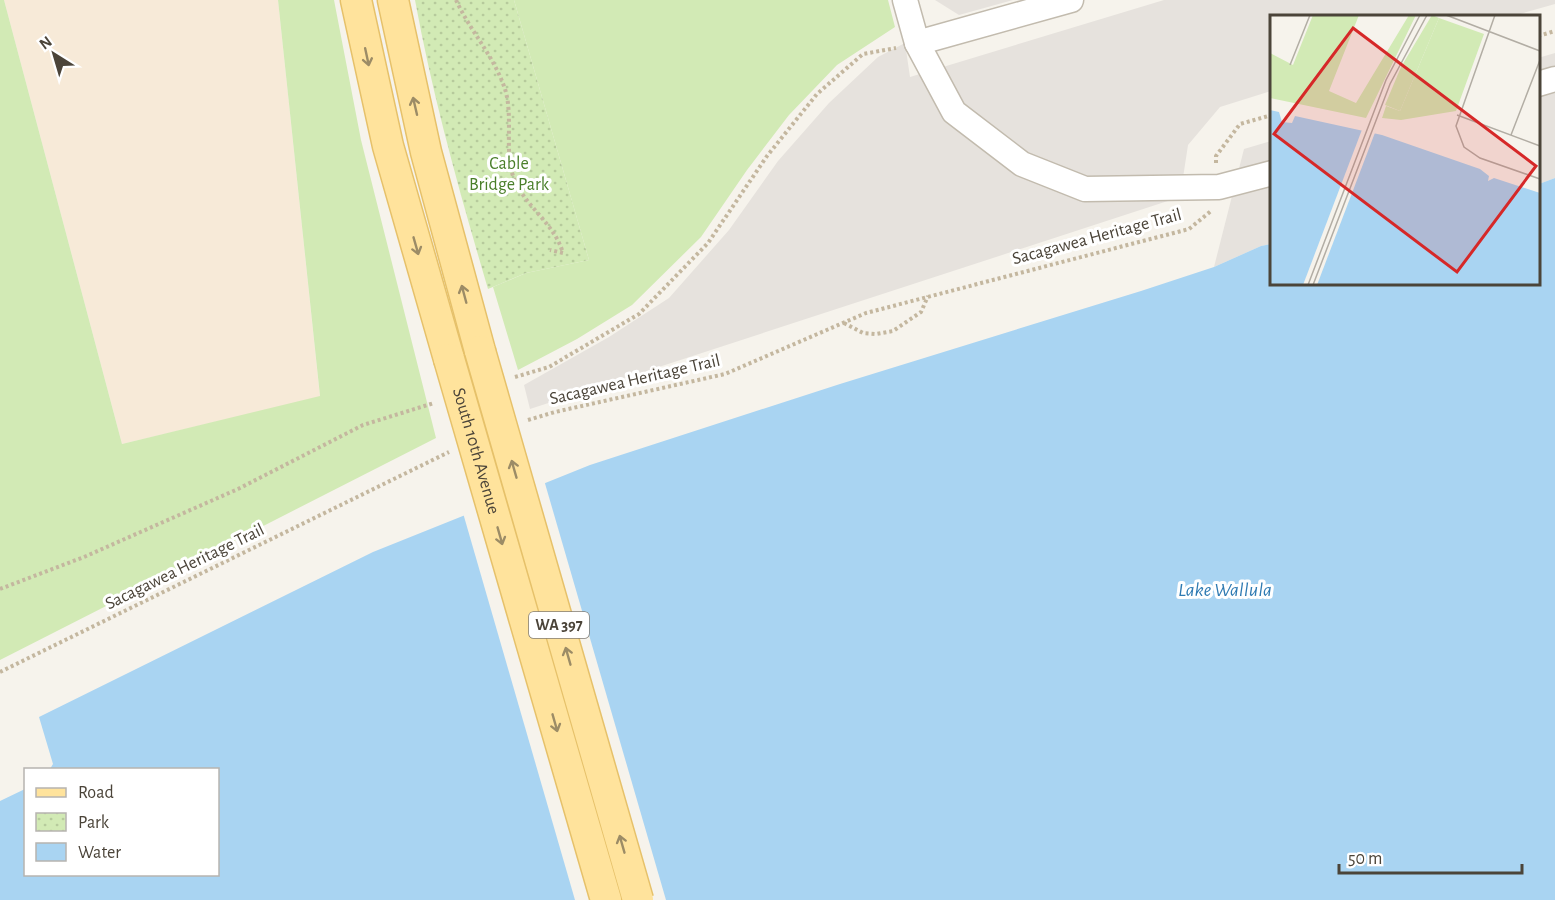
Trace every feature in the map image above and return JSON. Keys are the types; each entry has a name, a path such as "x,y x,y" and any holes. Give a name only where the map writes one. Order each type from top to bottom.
{"main road":[{"name":"South 10th Avenue","path":"356,0 388,146 606,900"},
{"name":"South 10th Avenue","path":"393,0 426,152 480,351 638,900"}],"street":[{"path":"905,0 917,43 954,112 1022,164 1085,189 1219,187 1270,174"},
{"path":"917,43 1071,0"},
{"path":"1540,84 1555,79"}],"path":[{"path":"456,0 501,77 509,111 510,164 513,177 527,202 553,230 559,240 562,253 550,250"},
{"path":"1540,36 1555,31"},
{"name":"Sacagawea Heritage Trail","path":"522,422 555,411 725,374 866,313 1189,229 1210,213 1219,187 1216,156 1240,124 1270,116"},
{"path":"843,322 863,333 876,334 893,331 921,312 928,296"},
{"name":"Sacagawea Heritage Trail","path":"0,672 457,449"}],"shaded area":[{"path":"4,0 278,0 320,397 122,444"},
{"path":"935,0 1013,0 959,15"},
{"path":"1164,0 1555,0 1555,4 1516,15 1270,15 1270,91 1220,107 1188,145 1180,197 530,409 524,385 609,337 669,298 729,230 778,161 829,103 878,57 905,43 910,77"},
{"path":"1555,53 1555,178 1540,184 1540,57"},
{"path":"1270,141 1270,244 1214,267 1244,149"}],"green space":[{"path":"0,0 4,0 122,444 320,396 278,0 334,0 361,140 436,438 0,660"},
{"name":"Cable Bridge Park","path":"415,0 514,0 589,260 526,273 488,289 448,146"},
{"path":"514,0 888,0 895,27 837,65 789,115 747,170 701,237 632,305 577,339 518,370 493,287 526,273 589,260"}],"water":[{"name":"Lake Wallula","path":"1555,178 1555,900 0,900 0,801 24,789 24,876 219,876 219,768 51,768 53,764 39,717 373,552 590,465 840,384 1141,291 1214,267 1261,246 1270,244 1270,285 1540,285 1540,184"}],"pier":[{"path":"544,480 666,900 575,900 463,513"}]}
